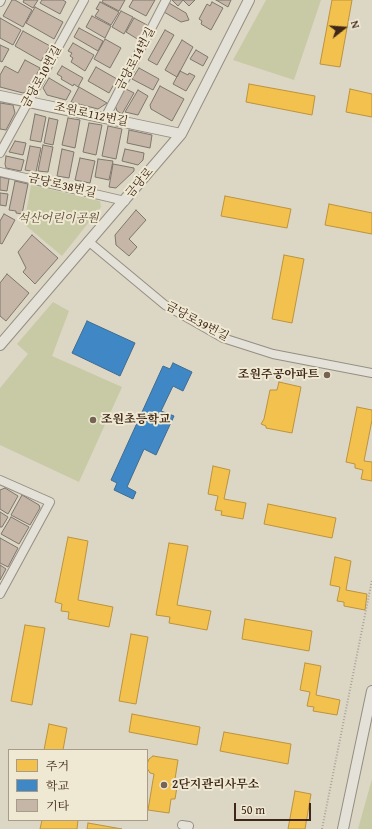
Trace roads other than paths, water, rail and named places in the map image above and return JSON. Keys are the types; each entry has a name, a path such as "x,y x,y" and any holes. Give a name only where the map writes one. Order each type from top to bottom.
{"street":[{"name":"금당로10번길","path":"0,153 84,0"},
{"name":"금당로14번길","path":"105,118 166,0"},
{"name":"금당로","path":"0,345 181,134 249,0"},
{"name":"조원로112번길","path":"0,96 181,134"},
{"name":"금당로38번길","path":"0,172 125,201"},
{"name":"금당로39번길","path":"88,241 165,305 223,338 273,354 372,373"},
{"path":"0,480 50,502 0,594"},
{"path":"343,829 372,691"}],"place":[{"name":"조원주공아파트","path":"327,375"},
{"name":"조원초등학교","path":"93,420"},
{"name":"2단지관리사무소","path":"164,785"}],"park label":[{"name":"석산어린이공원","path":"58,219"}]}
